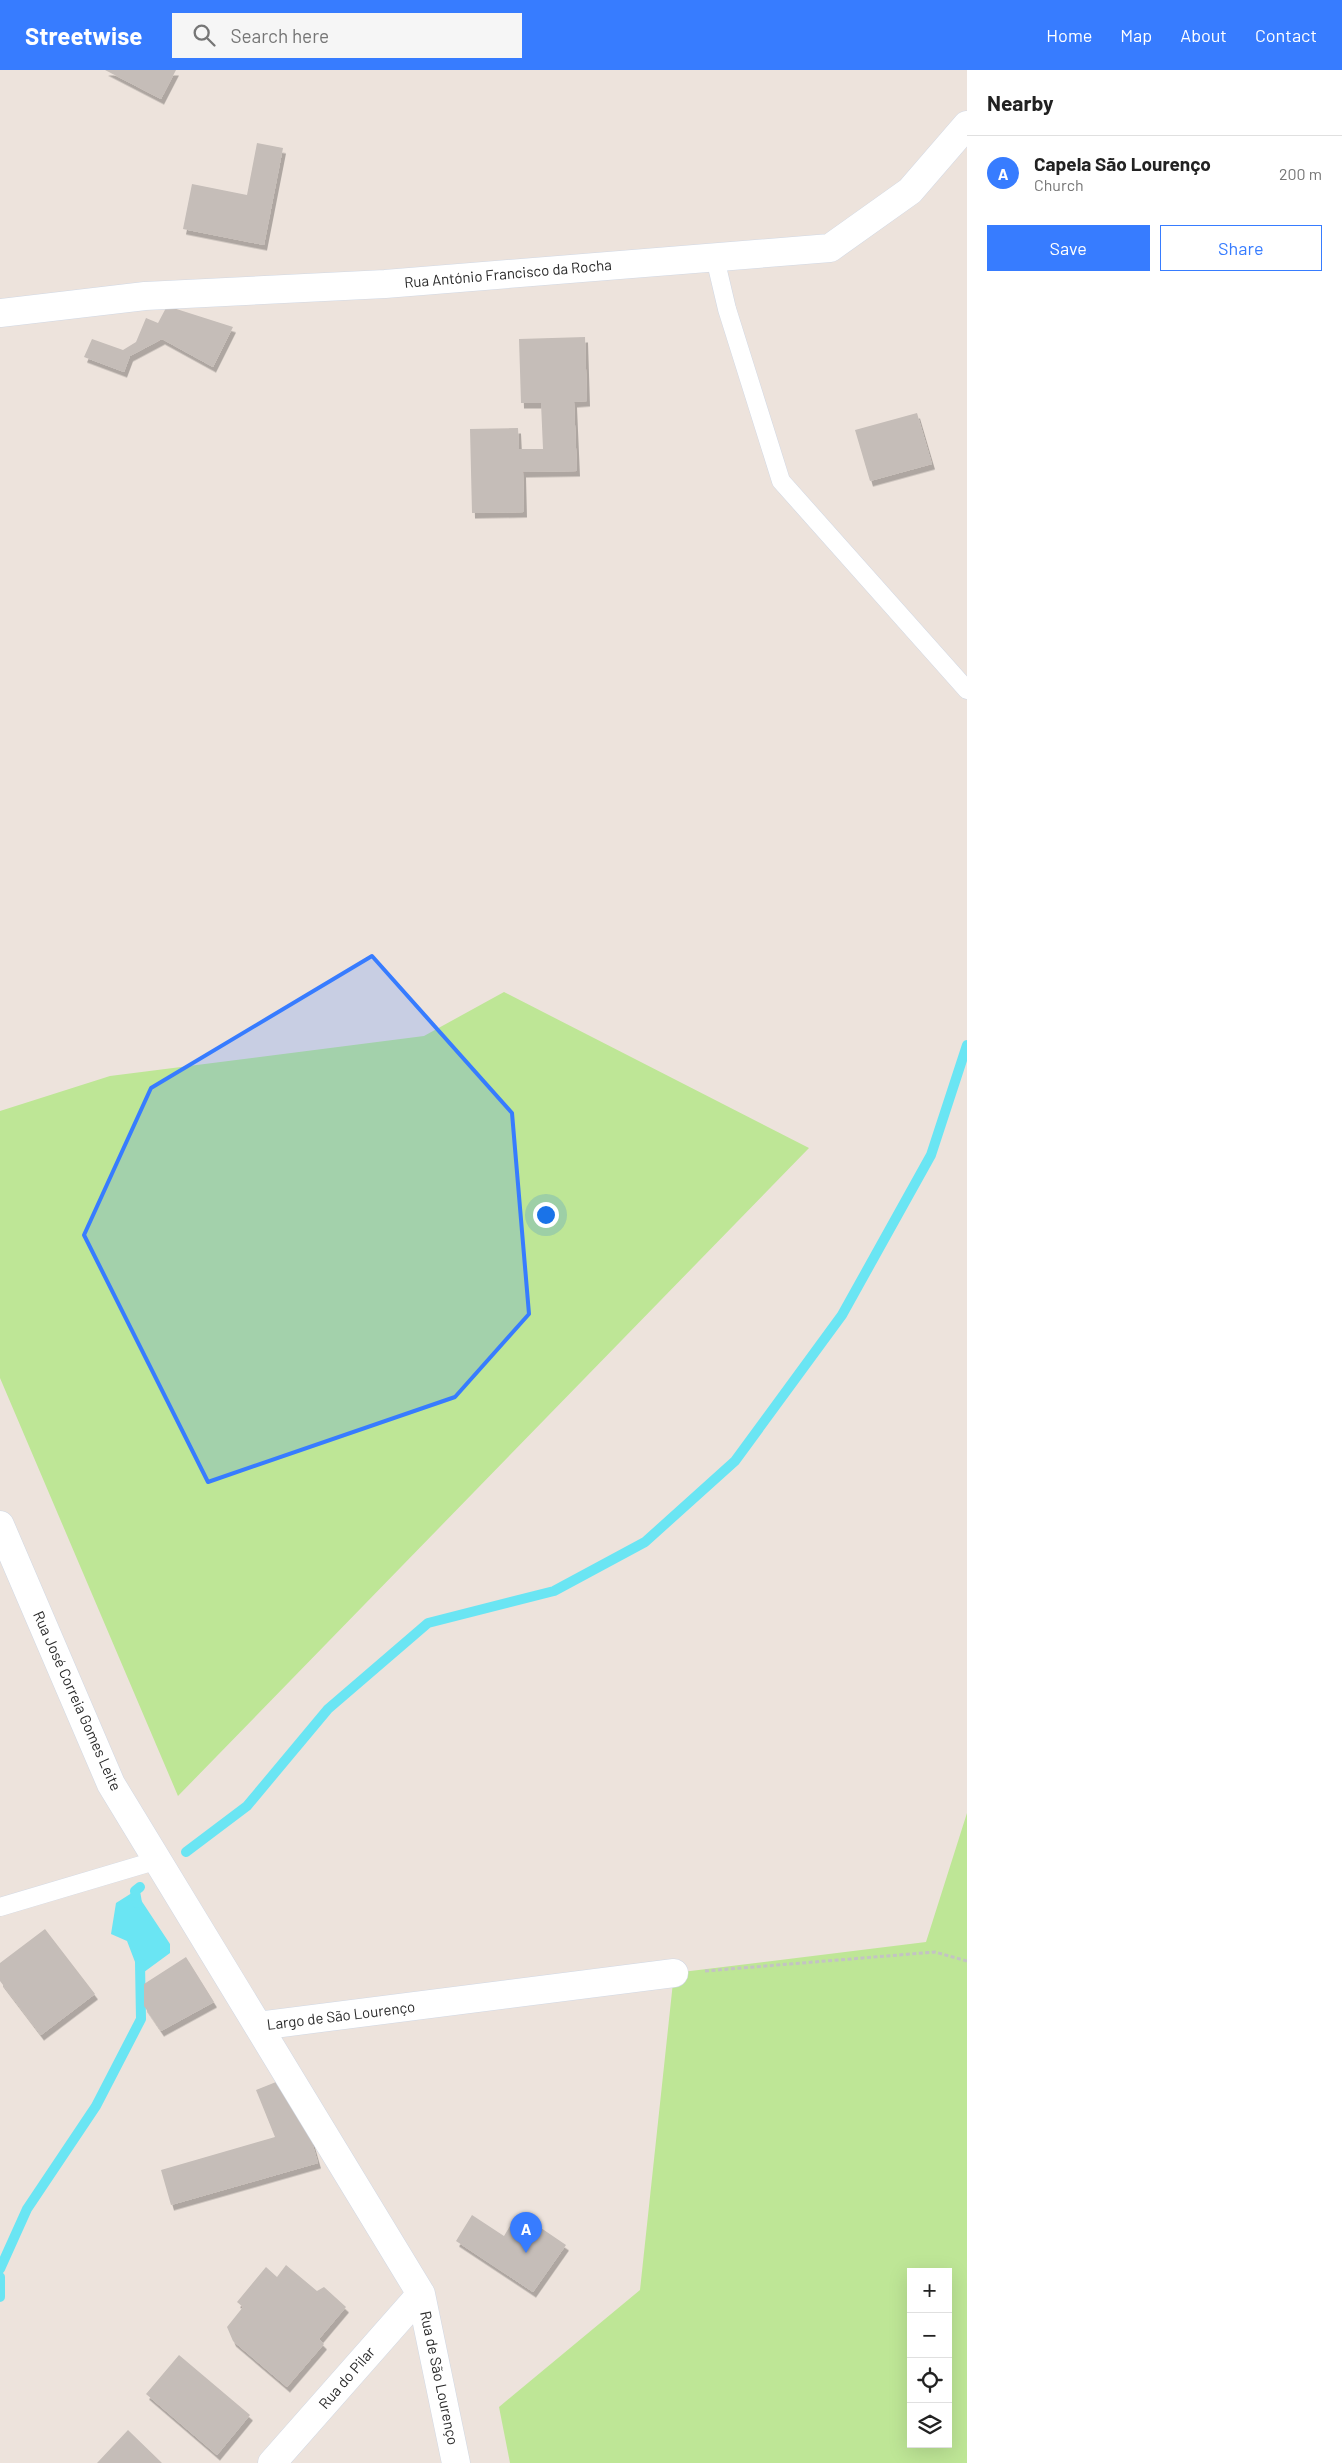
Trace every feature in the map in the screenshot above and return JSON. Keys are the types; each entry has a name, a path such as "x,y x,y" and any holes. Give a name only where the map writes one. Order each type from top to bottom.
{"street":[{"name":"Rua António Francisco da Rocha","path":"0,313 145,296 384,284 830,248 910,191 967,125"},
{"name":"Rua José Correia Gomes Leite","path":"0,1525 111,1784 258,2026"},
{"name":"Largo de São Lourenço","path":"421,2294 258,2026 674,1973"},
{"name":"Rua do Pilar","path":"272,2463 421,2294"},
{"name":"Rua de São Lourenço","path":"421,2294 456,2463"}],"lane":[{"path":"715,258 727,309 781,482 967,690"},
{"path":"0,1907 158,1860"}],"path":[{"path":"674,1973 935,1952 967,1961"}],"highlighted area":[{"path":"372,956 512,1113 529,1314 455,1397 208,1482 84,1235 151,1088"}],"green space":[{"path":"504,992 809,1148 178,1796 0,1378 0,1111 110,1076 424,1036"},
{"path":"967,1813 967,2463 510,2463 499,2407 640,2290 674,1973 926,1942"}],"water":[{"path":"135,1891 170,1944 170,1953 140,1975 127,1941 111,1934 116,1903"}],"building":[{"path":"105,70 176,70 161,99"},
{"path":"257,143 283,148 264,245 183,229 192,184 247,195"},
{"path":"167,306 233,327 213,367 162,339 130,356 124,372 84,357 92,339 123,350 136,342 146,318 158,323"},
{"path":"585,337 587,401 574,402 577,471 523,472 524,512 472,513 470,429 518,428 519,449 543,449 541,403 521,403 519,339"},
{"path":"917,413 932,464 870,481 855,430"},
{"path":"45,1929 95,1994 41,2035 0,1981 0,1963"},
{"path":"186,1957 214,2002 161,2031 144,2006 144,1984"},
{"path":"276,2082 308,2128 318,2163 171,2205 161,2170 275,2137 256,2090"},
{"path":"472,2215 504,2236 510,2226 531,2241 541,2228 566,2245 533,2292 456,2241"},
{"path":"286,2265 317,2291 324,2287 346,2307 319,2339 324,2344 287,2387 233,2341 227,2327 243,2307 237,2302 266,2267 277,2277"},
{"path":"179,2355 250,2415 217,2455 146,2394"},
{"path":"128,2430 162,2463 97,2463"}],"waterway":[{"path":"186,1852 247,1806 328,1709 428,1623 554,1591 645,1542 735,1461 842,1315 931,1155 967,1045"},
{"path":"137,1903 135,1891 140,1887"},
{"path":"0,2269 27,2209 96,2106 141,2019 140,1963"},
{"path":"0,2277 0,2297"}],"place":[{"name":"Capela São Lourenço","path":"526,2253"}]}
